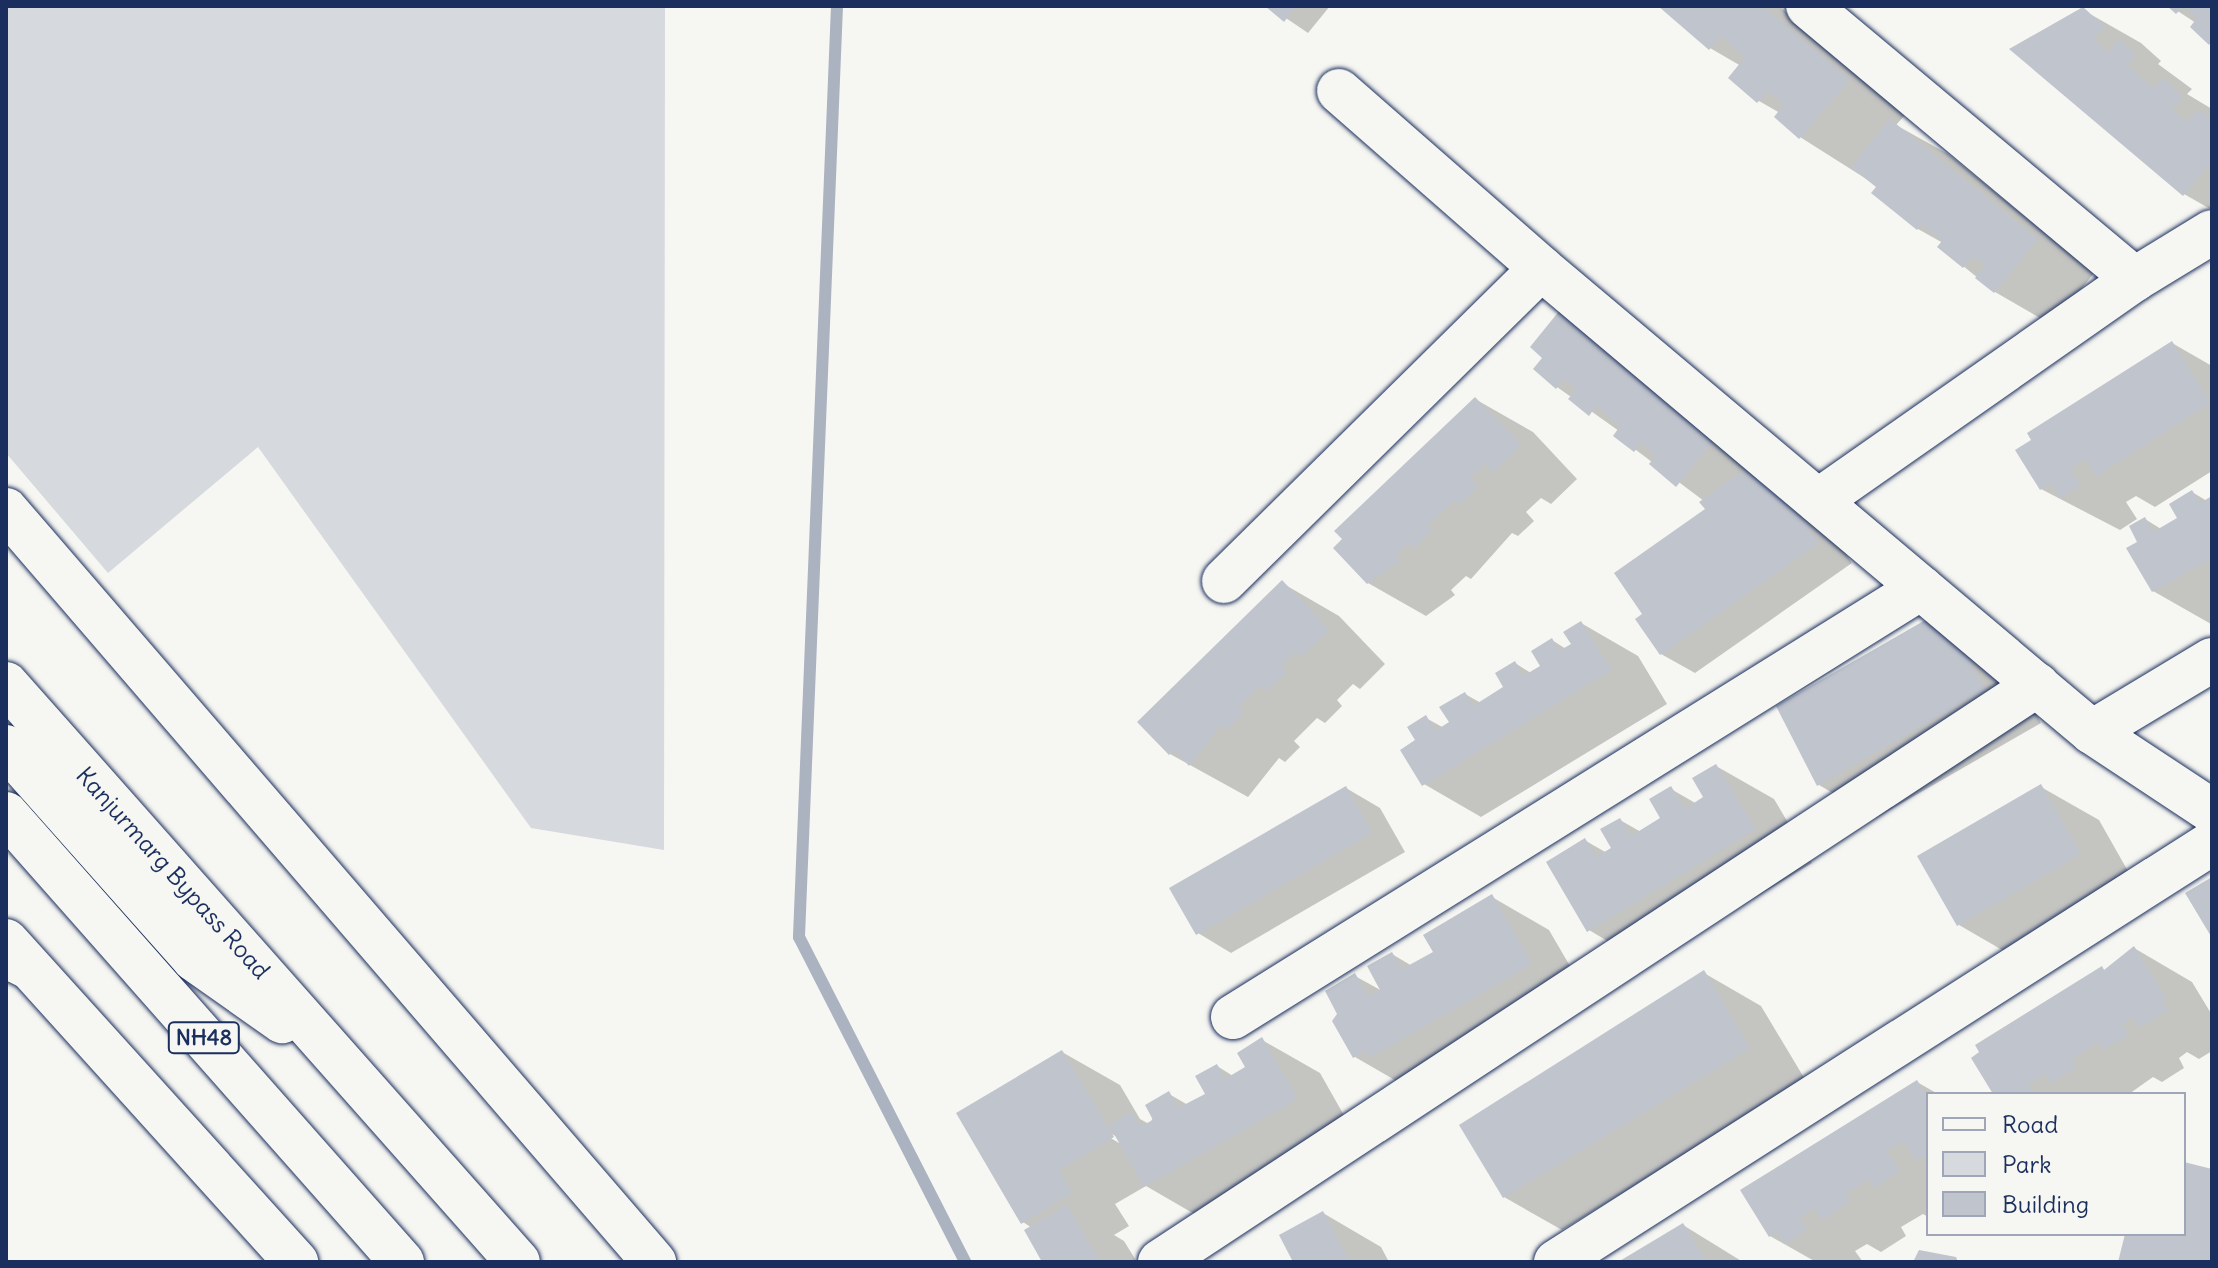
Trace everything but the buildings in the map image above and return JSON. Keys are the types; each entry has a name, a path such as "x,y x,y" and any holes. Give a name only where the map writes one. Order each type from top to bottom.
{"main road":[{"path":"1821,10 2135,279"},
{"path":"1339,91 1541,268 2092,732 2212,811"},
{"path":"1818,501 2135,279 2212,232"},
{"path":"1224,581 1541,268"},
{"path":"6,510 654,1262"},
{"path":"1233,1017 1921,588"},
{"path":"2092,732 2212,660"},
{"name":"Kanjurmarg Bypass Road","path":"6,684 340,1061"},
{"path":"1160,1262 2037,685"},
{"path":"6,747 194,959 340,1061 518,1262"},
{"name":"NH48","path":"6,814 402,1262"},
{"path":"1556,1262 2212,843"},
{"path":"14,954 296,1262"}],"green space":[{"path":"6,6 665,6 664,850 531,828 258,447 108,573 6,453"}],"waterway":[{"path":"837,6 799,937 965,1262"}]}
